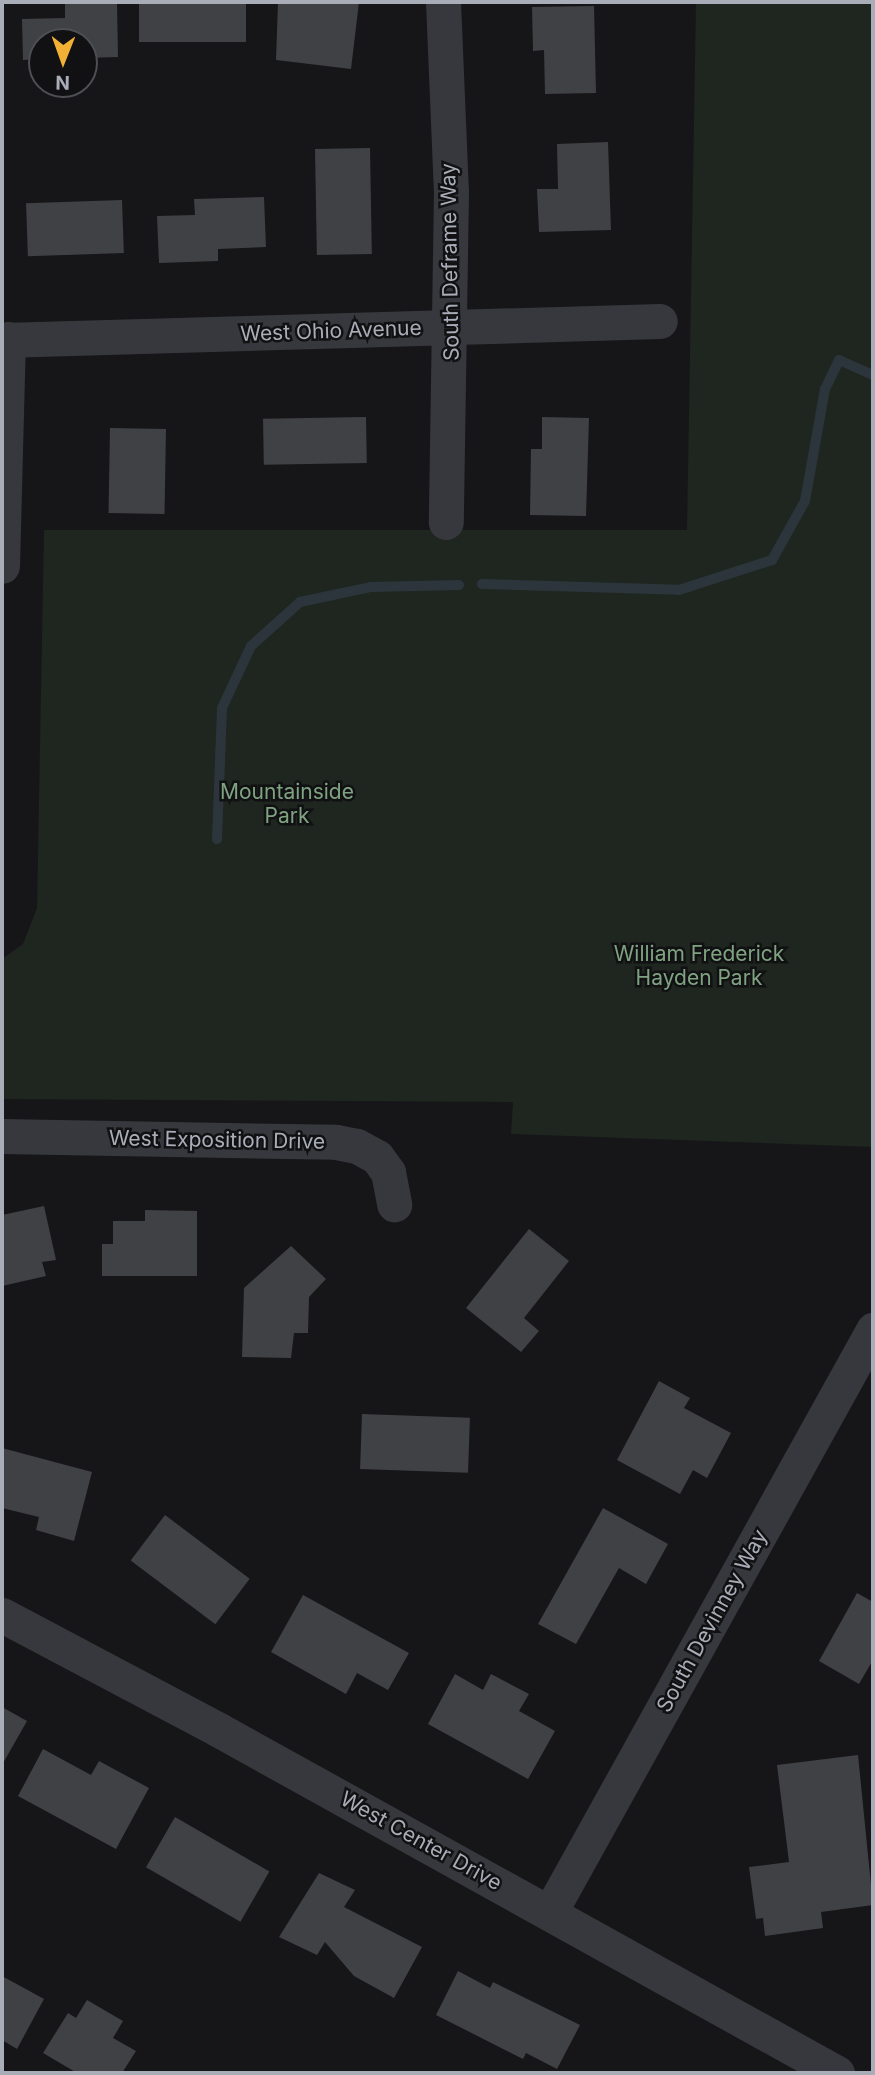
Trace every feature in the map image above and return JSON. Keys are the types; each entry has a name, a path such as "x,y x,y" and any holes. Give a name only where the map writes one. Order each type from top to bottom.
{"street":[{"name":"South Deframe Way","path":"443,2 450,328 446,522"},
{"name":"West Ohio Avenue","path":"5,339 660,321"},
{"path":"2,566 5,339"},
{"name":"West Exposition Drive","path":"2,1136 336,1142 377,1157 388,1172 394,1204"},
{"name":"South Devinney Way","path":"550,1912 873,1330"},
{"name":"West Center Drive","path":"2,1615 550,1912 837,2073"}],"green space":[{"path":"696,2 873,2 873,1147 511,1134 513,1102 2,1099 2,959 23,944 37,908 44,530 687,530"}],"building":[{"path":"65,2 117,2 118,57 98,58 98,28 28,28 28,60 23,60 22,19 65,18"},
{"path":"139,2 246,2 246,42 139,42"},
{"path":"278,2 359,2 351,69 276,60"},
{"path":"594,6 596,93 545,94 544,50 533,51 532,7"},
{"path":"608,142 611,230 539,232 537,189 558,189 557,144"},
{"path":"370,148 372,254 317,255 315,149"},
{"path":"264,197 266,247 218,249 218,261 159,263 157,216 195,215 194,199"},
{"path":"122,200 124,253 28,256 26,203"},
{"path":"366,417 367,463 264,465 263,419"},
{"path":"542,417 589,418 586,516 530,515 531,449 542,449"},
{"path":"110,428 166,429 165,514 109,513"},
{"path":"44,1206 56,1260 42,1262 46,1276 2,1286 2,1215"},
{"path":"145,1210 197,1211 197,1276 102,1276 102,1244 113,1244 113,1221 145,1221"},
{"path":"529,1229 569,1261 524,1318 539,1331 521,1352 466,1308"},
{"path":"291,1246 326,1279 309,1297 308,1333 294,1333 291,1358 242,1357 244,1288"},
{"path":"659,1381 690,1398 684,1408 731,1433 707,1478 693,1470 680,1494 617,1460"},
{"path":"362,1414 470,1418 468,1473 360,1469"},
{"path":"2,1448 92,1472 74,1541 36,1530 39,1517 2,1508"},
{"path":"603,1508 668,1544 646,1584 619,1568 576,1644 538,1624"},
{"path":"165,1515 250,1579 215,1624 131,1561"},
{"path":"857,1593 873,1602 873,1660 859,1684 819,1661"},
{"path":"303,1595 409,1653 388,1690 357,1673 346,1694 271,1652"},
{"path":"455,1674 483,1690 491,1674 529,1694 519,1711 555,1731 528,1779 428,1724"},
{"path":"2,1707 27,1721 2,1765"},
{"path":"43,1749 91,1775 99,1761 149,1788 116,1849 18,1796"},
{"path":"858,1755 873,1905 821,1912 823,1928 765,1936 763,1918 756,1919 749,1867 789,1862 777,1765"},
{"path":"175,1817 269,1872 240,1922 146,1867"},
{"path":"319,1873 355,1890 344,1907 422,1947 394,1998 354,1976 325,1942 317,1955 279,1937"},
{"path":"458,1971 490,1988 493,1982 580,2025 557,2069 526,2053 523,2059 436,2015"},
{"path":"2,1976 44,1999 17,2049 2,2040"},
{"path":"87,2000 123,2021 113,2038 136,2051 122,2073 77,2073 43,2053 68,2013 76,2018"}],"waterway":[{"path":"482,584 679,590 772,560 805,501 825,389 839,360 873,375"},
{"path":"217,839 222,708 251,646 300,602 371,587 459,585"}],"park label":[{"name":"Mountainside Park","path":"287,804"},
{"name":"William Frederick Hayden Park","path":"699,966"}]}
